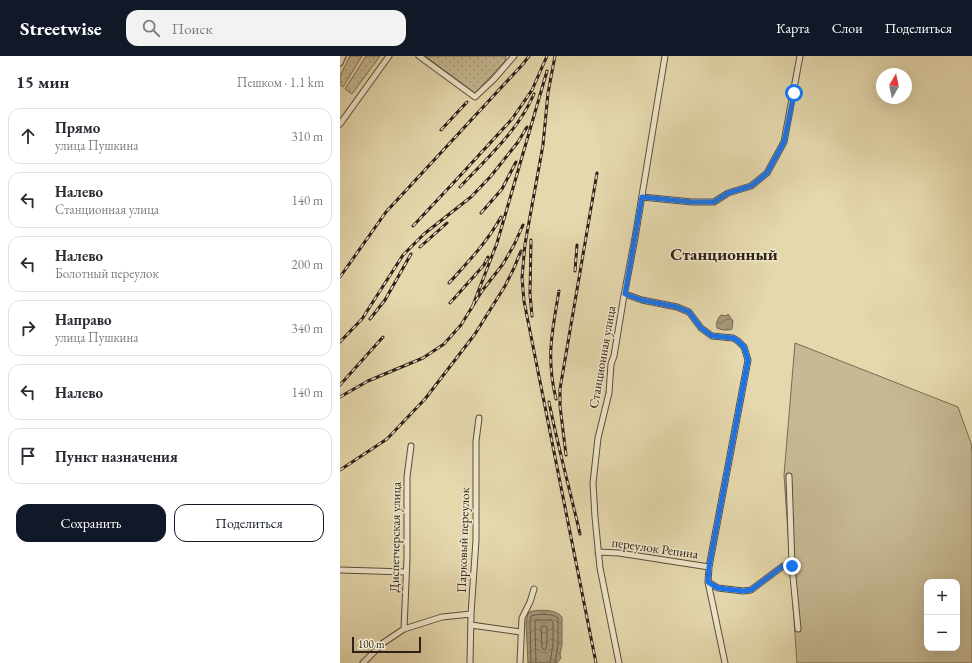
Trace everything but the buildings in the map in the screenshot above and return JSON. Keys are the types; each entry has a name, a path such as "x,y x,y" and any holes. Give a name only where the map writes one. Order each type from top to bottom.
{"street":[{"path":"340,63 343,56"},
{"path":"340,124 389,56"},
{"path":"419,56 475,97 494,79 514,56"},
{"name":"Станционная улица","path":"619,663 600,568 593,483 598,438 609,393 611,364 614,356 625,294 665,56"},
{"path":"642,197 692,202 714,202 728,193 751,186 767,173 784,142 800,56"},
{"path":"625,294 642,300 677,307 689,312 701,328 712,336 733,338 738,341 744,347 748,360 709,567 708,582 725,663"},
{"name":"Парковый переулок","path":"470,663 471,614 476,540 476,441 479,418"},
{"name":"Диспетчерская улица","path":"404,629 407,477 411,446"},
{"path":"788,476 792,566 798,629"},
{"name":"переулок Репина","path":"598,552 619,553 709,567"},
{"path":"708,582 718,588 743,591 751,590 783,566 792,566"},
{"path":"340,570 406,572"},
{"path":"520,663 522,618 530,602 534,589"},
{"path":"364,663 383,643 404,629 442,617 471,614"},
{"path":"471,625 521,632"}],"shaded area":[{"path":"350,56 362,56 343,87 340,85 340,76"},
{"path":"366,56 380,56 352,94 345,89"},
{"path":"425,56 506,56 505,61 475,93"},
{"path":"795,343 958,407 971,443 972,453 972,663 797,663 784,475"}],"water":[{"path":"728,314 733,321 732,329 724,330 717,328 717,321 721,315 726,316"},
{"path":"532,611 552,611 562,617 561,658 557,663 528,663 526,623 528,613"}],"railway":[{"path":"340,277 386,212 529,56"},
{"path":"413,226 512,119 532,90 547,56"},
{"path":"555,56 548,93 543,145 525,244 522,278 524,301 596,663"},
{"path":"473,305 497,243 547,71"},
{"path":"460,187 511,132 534,94"},
{"path":"441,130 467,102"},
{"path":"340,342 362,319 403,255 424,234 471,197 491,176 518,142 527,127"},
{"path":"481,213 502,189 516,162"},
{"path":"566,455 560,406 560,389 597,173"},
{"path":"449,283 484,243 501,217"},
{"path":"420,247 447,223"},
{"path":"340,397 368,381 423,358 444,344 461,325 482,291 503,264 523,225"},
{"path":"531,240 530,294 532,316"},
{"path":"575,271 577,245"},
{"path":"340,470 387,439 425,399 475,334 505,286 521,251"},
{"path":"370,319 385,300 411,254"},
{"path":"450,303 484,265 488,257"},
{"path":"556,399 551,371 551,345 559,291"},
{"path":"340,385 383,337"},
{"path":"549,402 580,534"}],"district":[{"name":"Станционный","path":"724,254"}],"route":[{"path":"792,566 783,566 751,590 743,591 718,588 708,582 709,567 748,360 744,347 738,341 733,338 712,336 701,328 689,312 677,307 642,300 625,294 642,197 692,202 714,202 728,193 751,186 767,173 784,142 794,93"}]}
